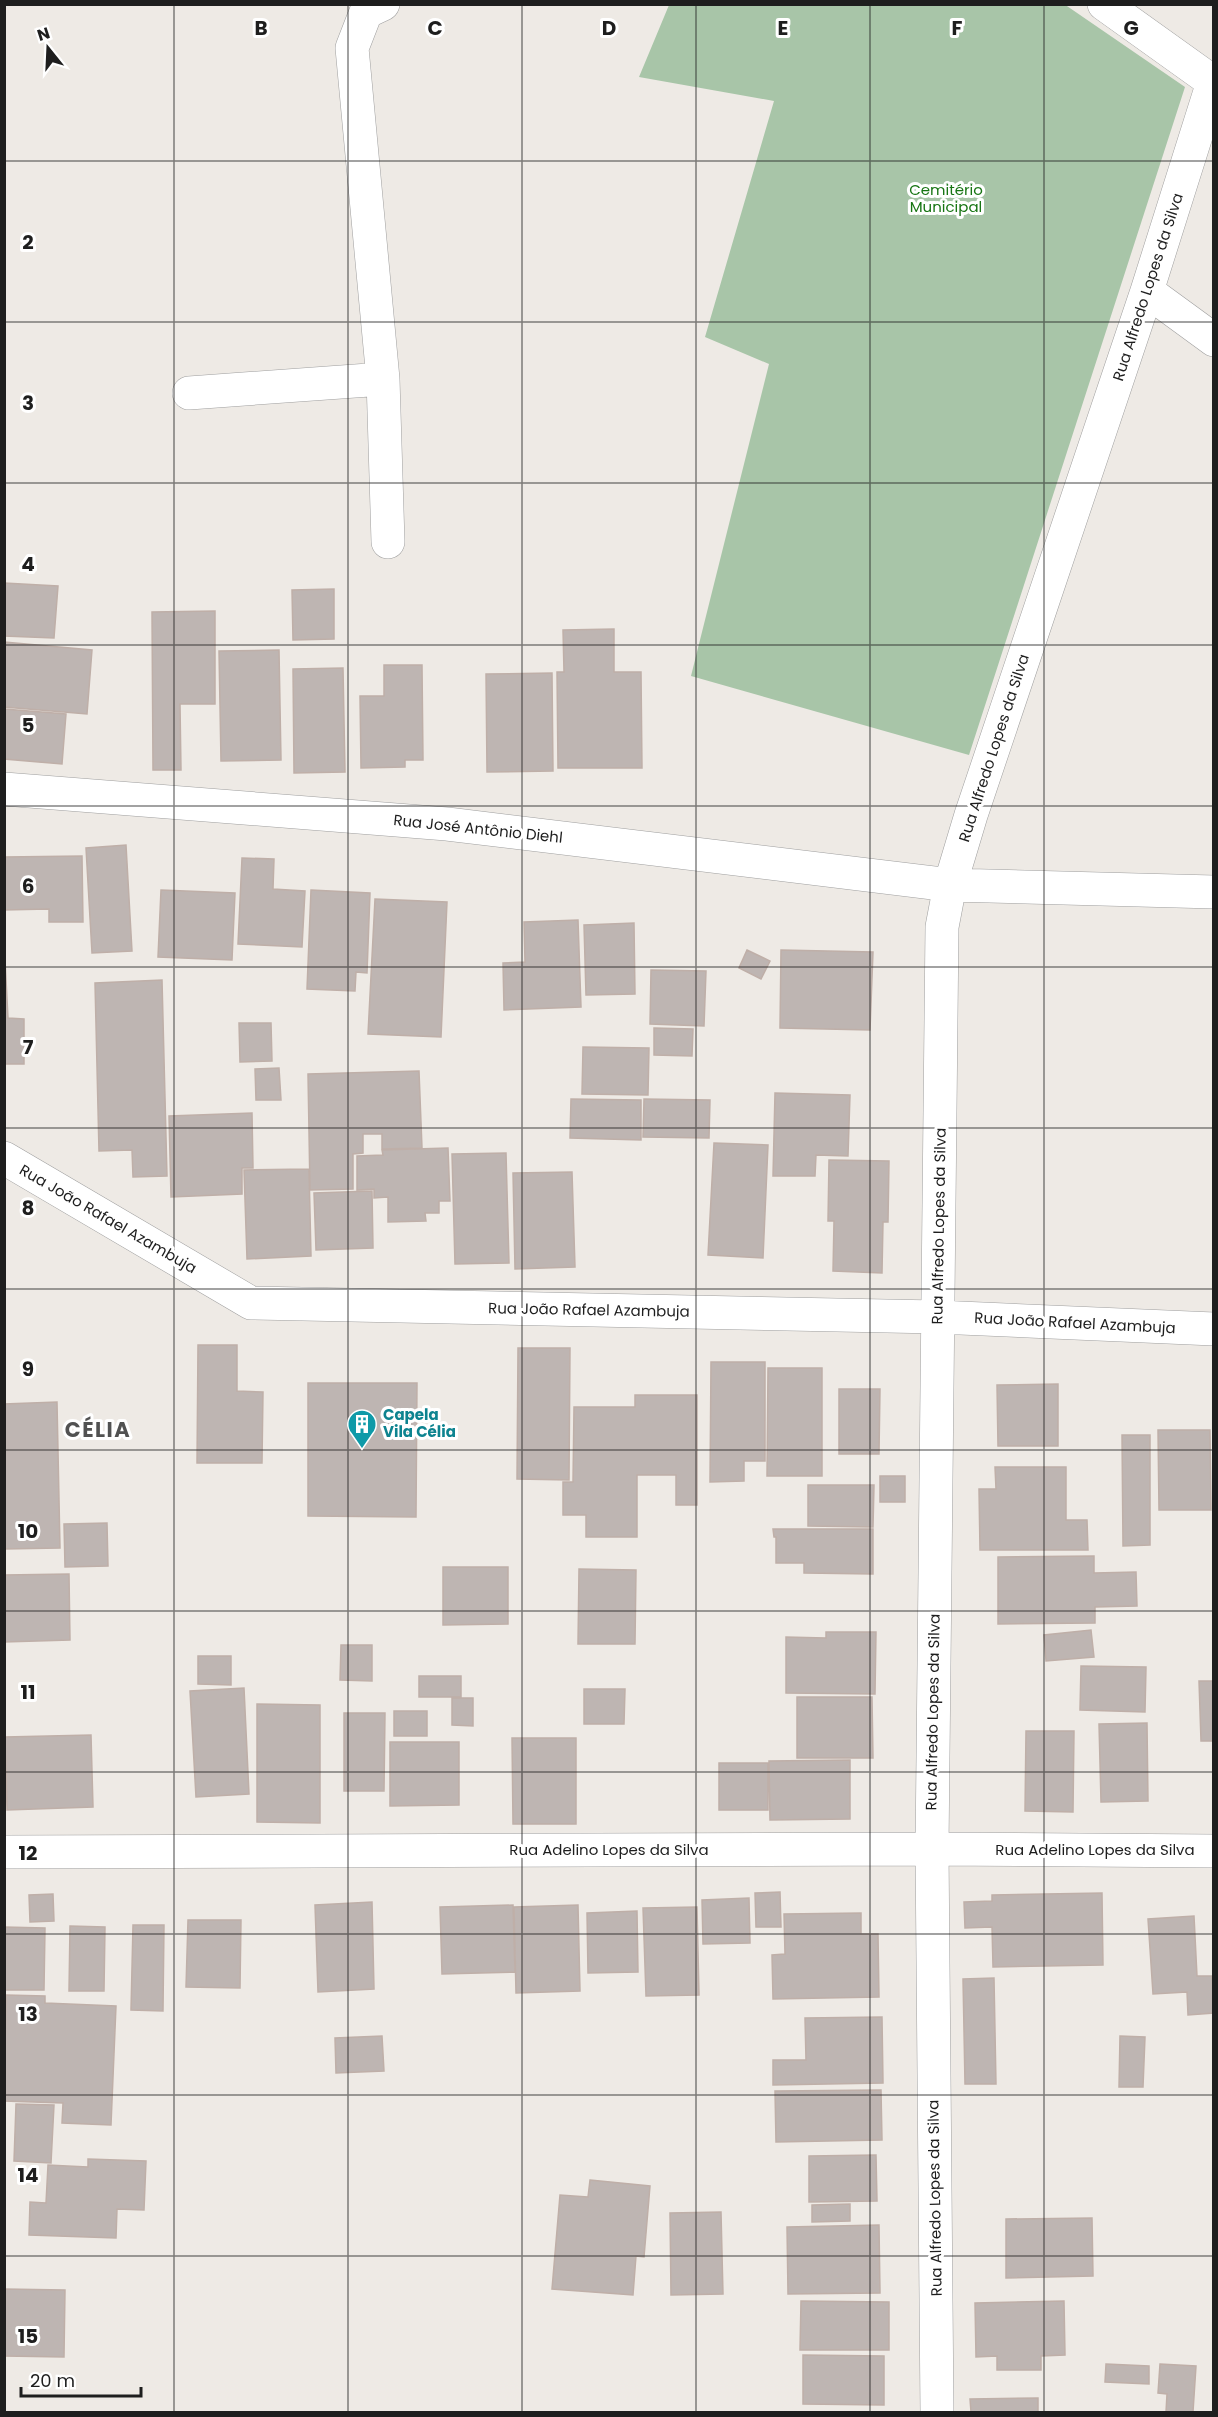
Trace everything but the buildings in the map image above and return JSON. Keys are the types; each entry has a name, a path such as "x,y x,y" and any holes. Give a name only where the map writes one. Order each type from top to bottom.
{"street":[{"path":"383,4 366,12 352,48 383,379 388,542"},
{"path":"1104,4 1214,82"},
{"name":"Rua Alfredo Lopes da Silva","path":"937,2412 932,1849 942,927 950,885 971,815 1147,291 1214,82"},
{"path":"1147,291 1214,340"},
{"path":"189,393 383,379"},
{"name":"Rua José Antônio Diehl","path":"4,789 447,824 950,885 1214,892"},
{"name":"Rua João Rafael Azambuja","path":"4,1158 251,1303 937,1317 1214,1329"},
{"name":"Rua Adelino Lopes da Silva","path":"4,1852 932,1849 1214,1851"}],"green space":[{"name":"Cemitério Municipal","path":"1064,4 1185,87 969,755 691,676 769,364 705,337 774,101 639,77 669,5"}],"place":[{"name":"Capela Vila Célia","path":"362,1450"}],"district":[{"name":"CÉLIA","path":"98,1430"}]}
